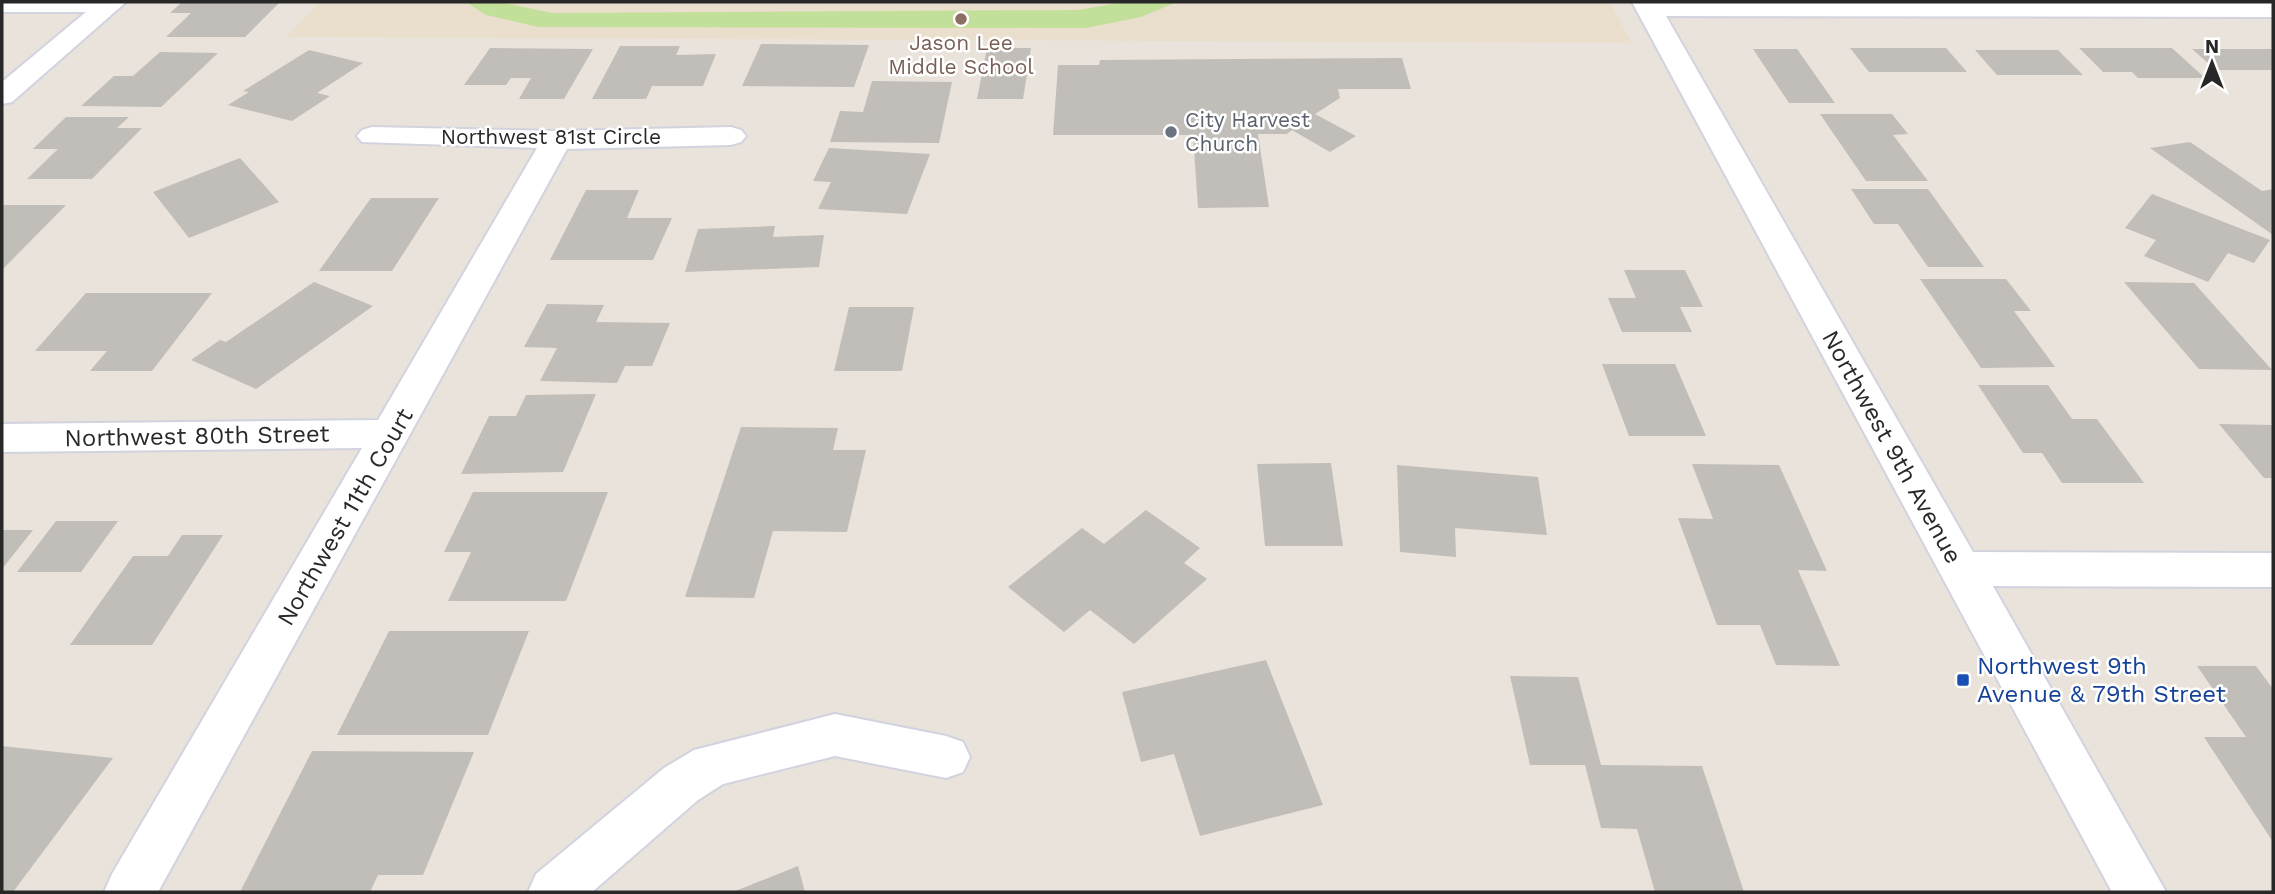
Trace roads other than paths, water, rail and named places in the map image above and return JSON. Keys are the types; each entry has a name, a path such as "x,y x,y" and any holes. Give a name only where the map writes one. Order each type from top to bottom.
{"street":[{"path":"2,4 111,3"},
{"path":"2,96 111,3"},
{"path":"1646,5 2273,9"},
{"name":"Northwest 9th Avenue","path":"1646,5 2140,892"},
{"name":"Northwest 81st Circle","path":"372,136 558,140 731,136"},
{"name":"Northwest 11th Court","path":"130,892 558,140"},
{"name":"Northwest 80th Street","path":"2,438 392,434"},
{"path":"1959,569 2273,570"},
{"path":"554,892 681,784 711,765 835,735 946,757"}],"place":[{"name":"Jason Lee Middle School","path":"961,19"},
{"name":"City Harvest Church","path":"1171,132"},
{"name":"Northwest 9th Avenue & 79th Street","path":"1963,680"}]}
